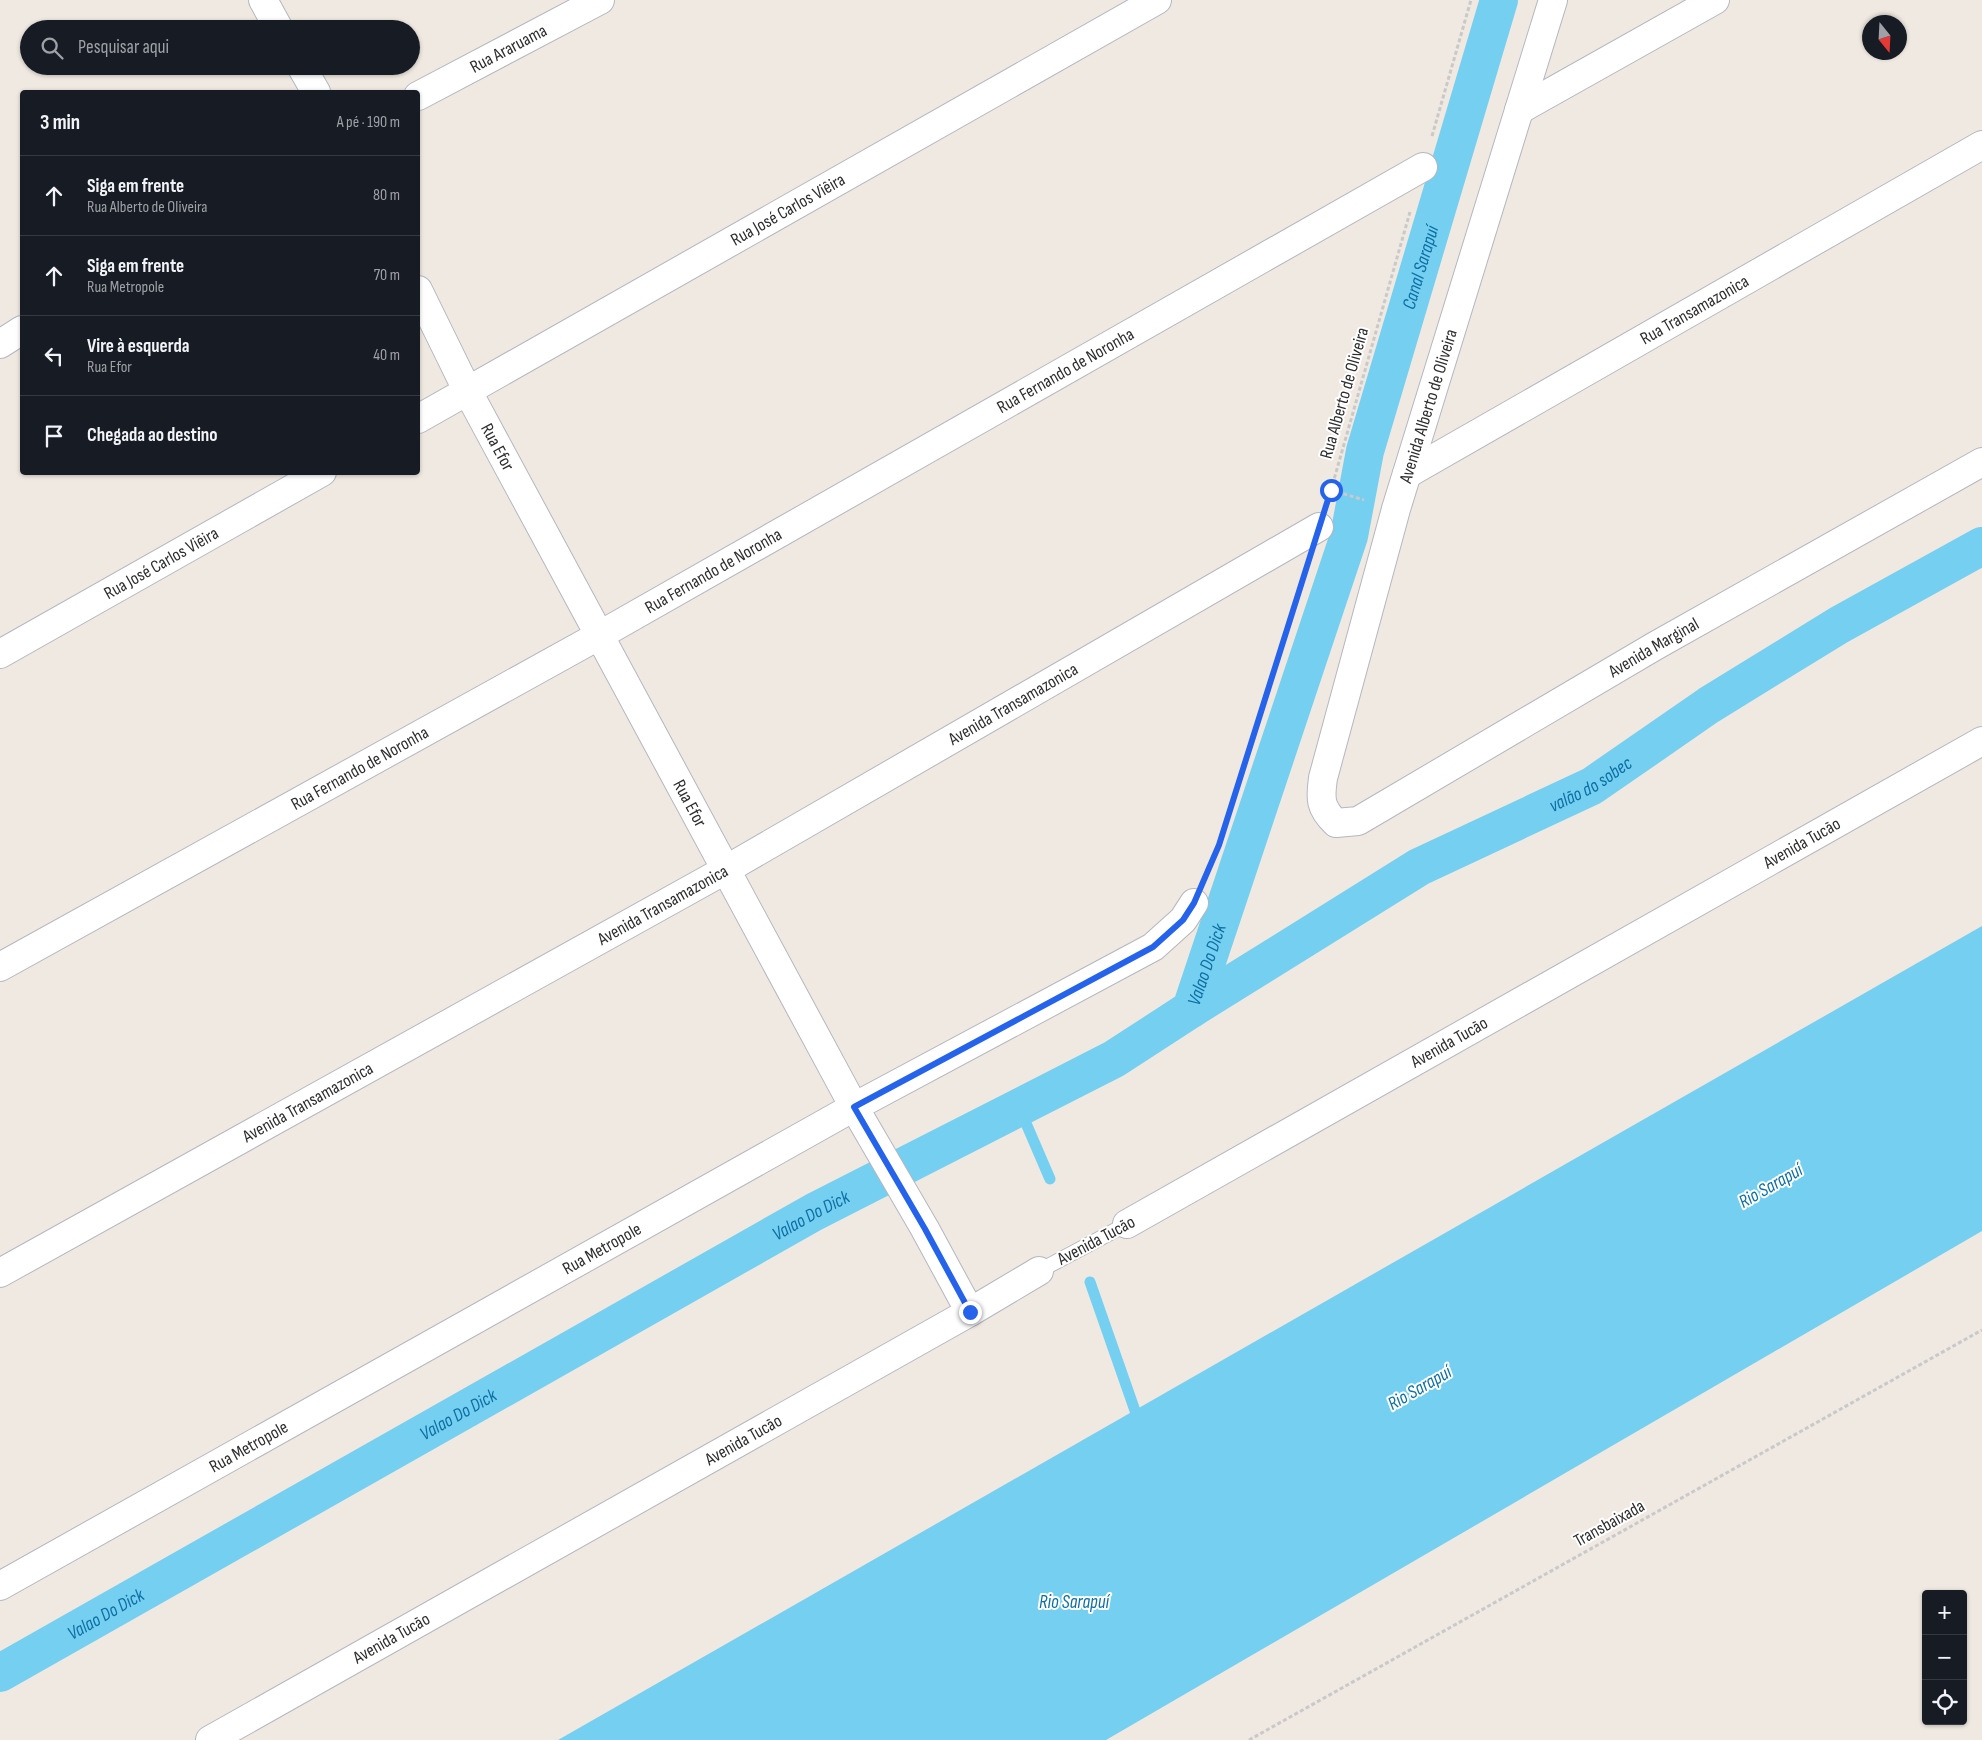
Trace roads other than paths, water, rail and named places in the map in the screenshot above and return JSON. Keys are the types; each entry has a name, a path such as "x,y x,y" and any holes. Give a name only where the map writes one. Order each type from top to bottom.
{"street":[{"path":"263,0 274,20"},
{"name":"Rua Araruama","path":"420,95 600,0"},
{"name":"Rua José Carlos Viêira","path":"420,418 1157,0"},
{"name":"Avenida Alberto de Oliveira","path":"1327,815 1320,798 1323,778 1406,474 1552,0"},
{"path":"1518,110 1715,0"},
{"path":"306,75 315,90"},
{"name":"Rua Transamazonica","path":"1406,474 1982,145"},
{"name":"Rua Fernando de Noronha","path":"0,967 600,635 1423,167"},
{"name":"Rua Efor","path":"420,294 467,390 858,1114 925,1229 970,1312"},
{"path":"0,344 20,331"},
{"name":"Avenida Marginal","path":"1327,815 1336,823 1358,821 1655,646 1982,462"},
{"name":"Rua José Carlos Viêira","path":"0,654 317,475"},
{"name":"Avenida Transamazonica","path":"0,1273 727,869 1319,528"},
{"name":"Avenida Tucão","path":"1127,1224 1982,741"},
{"name":"Rua Metropole","path":"0,1586 858,1114 1153,947 1183,920 1194,903"},
{"name":"Avenida Tucão","path":"210,1740 970,1312 1039,1271"}],"lane":[{"name":"Avenida Tucão","path":"1039,1271 1127,1224"}],"water":[{"name":"Rio Sarapuí","path":"1982,926 1982,1231 1106,1740 558,1740"}],"waterway":[{"name":"Valao Do Dick","path":"0,1673 814,1212 1114,1059 1191,1009 1349,536 1365,451 1499,0"},
{"name":"valão do sobec","path":"1191,1009 1419,867 1592,786 1709,705 1839,625 1982,546"},
{"path":"1019,1107 1050,1179"},
{"path":"1090,1282 1140,1425"}],"water label":[{"name":"Canal Sarapuí","path":"1419,267"}]}
